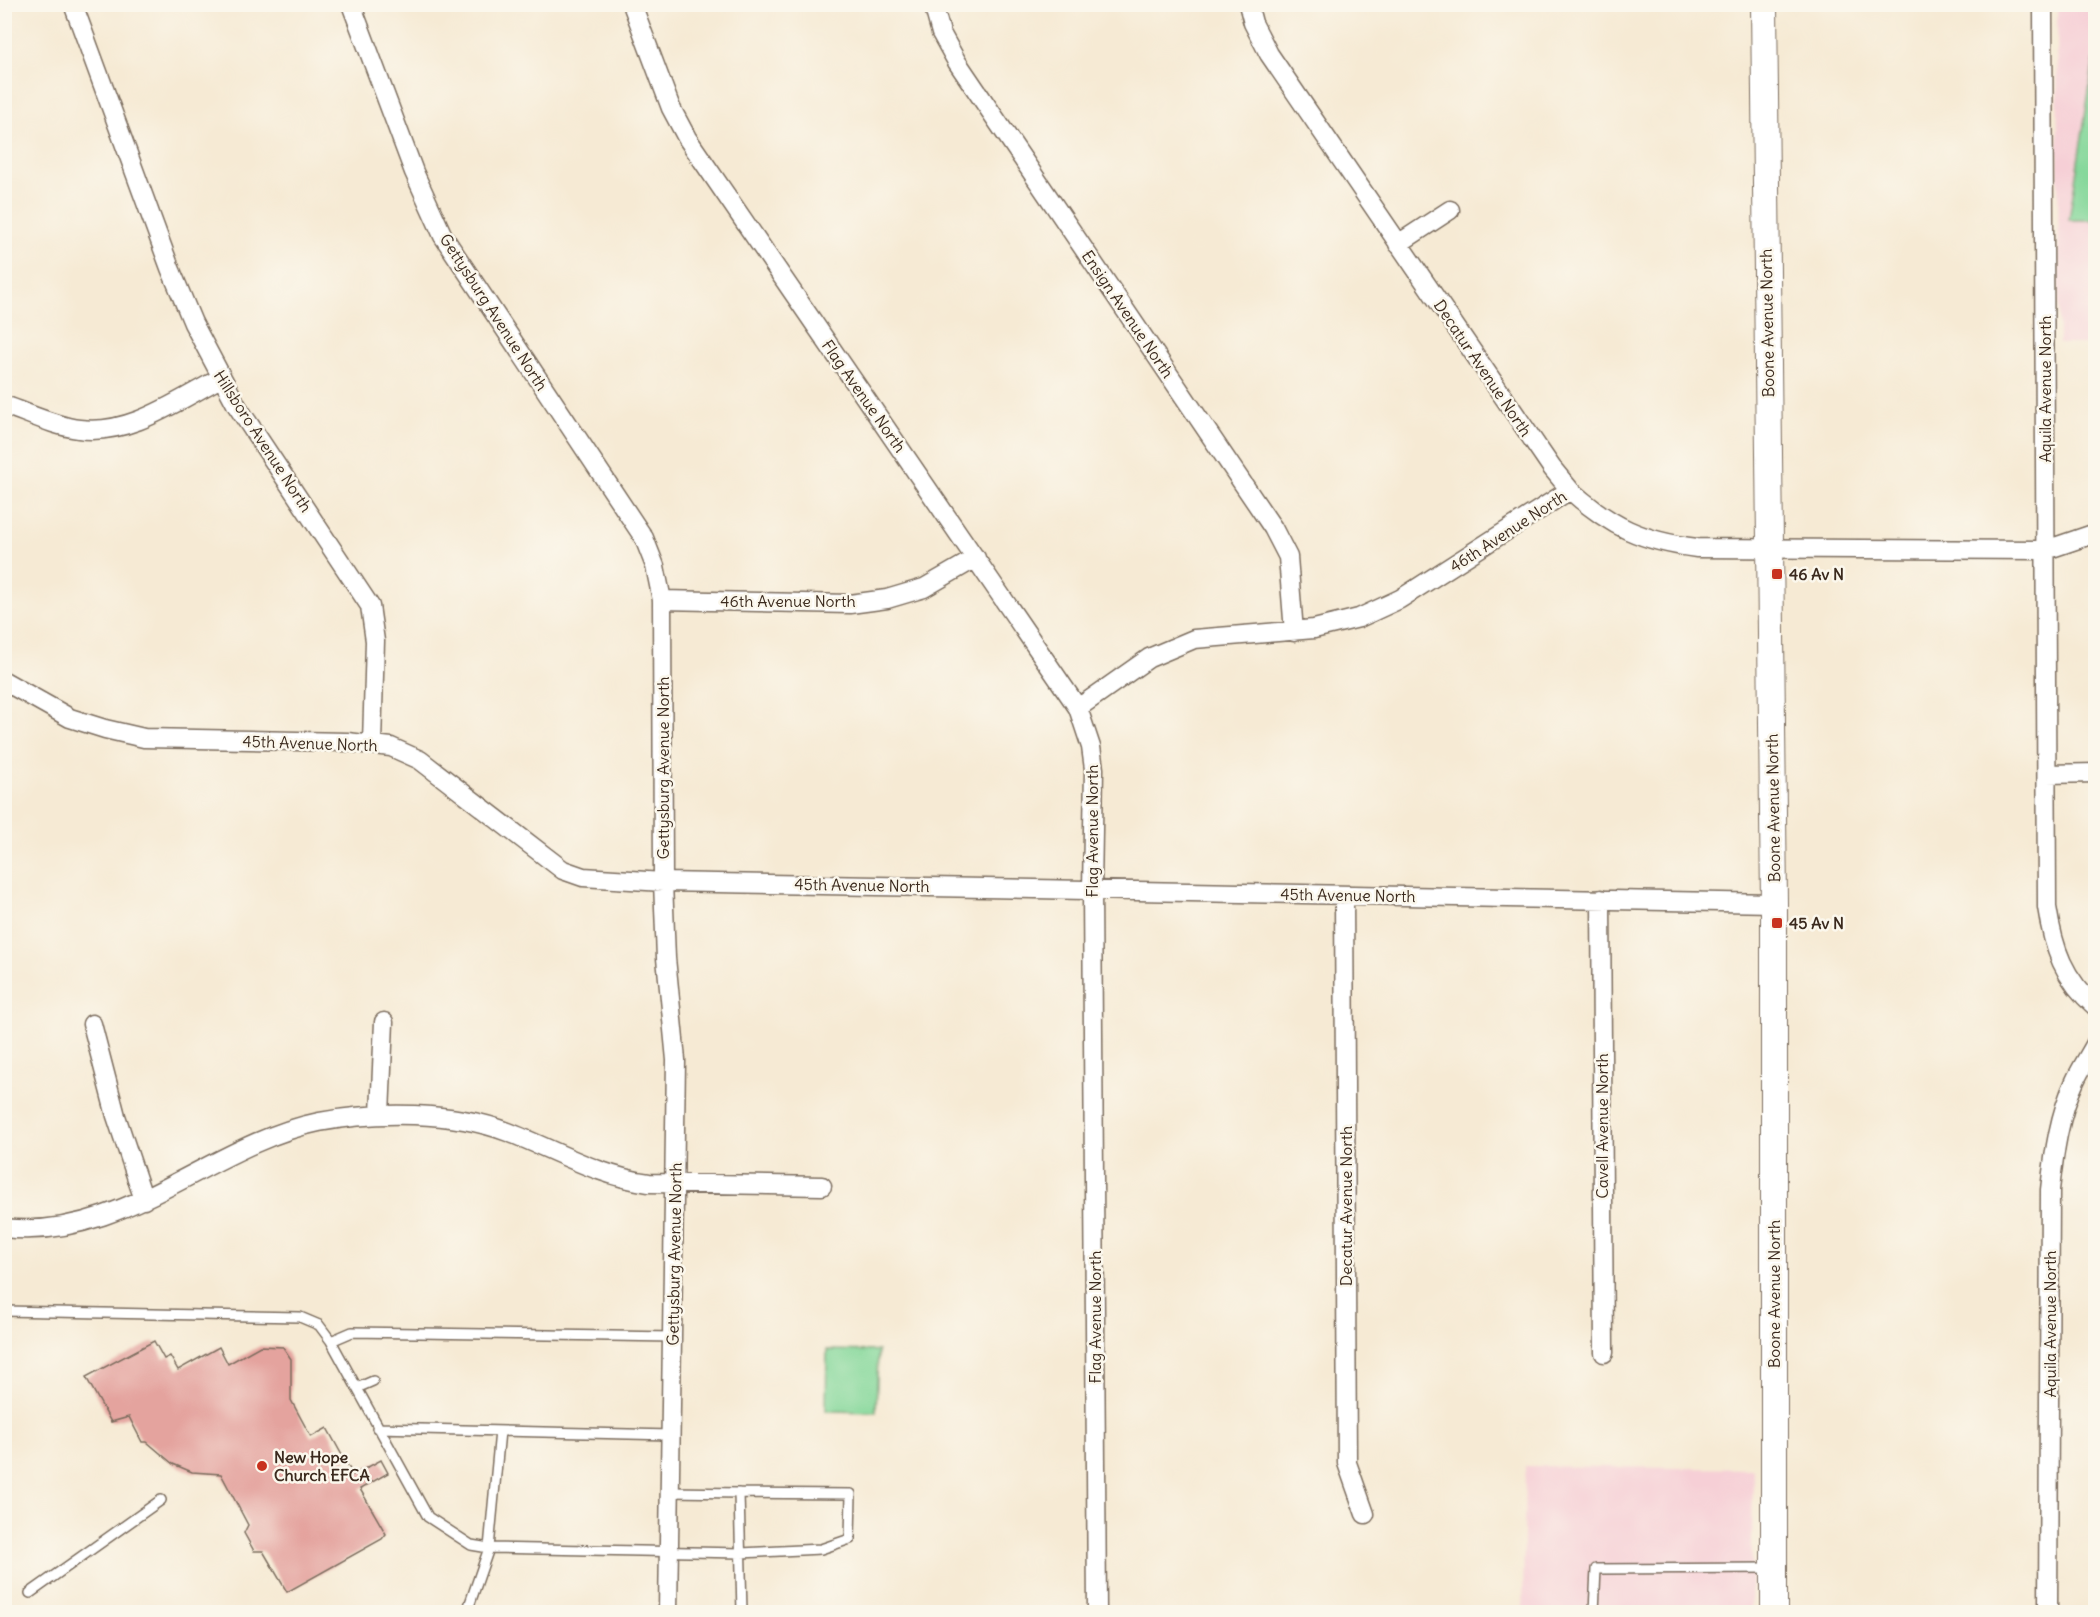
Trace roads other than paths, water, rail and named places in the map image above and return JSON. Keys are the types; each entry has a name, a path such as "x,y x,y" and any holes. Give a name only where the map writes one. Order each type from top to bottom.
{"street":[{"name":"Hillsboro Avenue North","path":"73,4 170,268 221,378 370,606 375,641 372,743"},
{"name":"Gettysburg Avenue North","path":"351,4 414,172 443,236 644,538 655,566 662,600 663,882 666,958 676,1060 668,1612"},
{"name":"Flag Avenue North","path":"632,4 671,108 687,138 1078,708 1091,747 1094,769 1092,890 1096,1612"},
{"name":"Ensign Avenue North","path":"933,4 941,33 957,62 1273,528 1288,556 1294,632"},
{"name":"Decatur Avenue North","path":"1248,4 1253,23 1269,54 1552,468 1570,490"},
{"name":"Boone Avenue North","path":"1764,4 1774,903 1774,1612"},
{"name":"Aquila Avenue North","path":"2043,4 2047,907 2052,940 2063,970 2083,997 2096,1007"},
{"path":"1398,244 1450,210"},
{"path":"4,405 78,429 103,431 127,425 221,378"},
{"name":"46th Avenue North","path":"1078,708 1149,658 1194,639 1294,632 1359,618 1400,599 1570,490 1596,513 1628,532 1661,543 1697,548 2046,550 2096,533"},
{"name":"46th Avenue North","path":"662,600 859,602 887,599 924,588 976,558"},
{"name":"45th Avenue North","path":"4,681 70,718 144,738 372,743 391,747 420,760 563,870 583,878 663,882 1774,903"},
{"path":"2048,774 2096,773"},
{"name":"Decatur Avenue North","path":"1344,895 1347,1463 1365,1514"},
{"name":"Cavell Avenue North","path":"1601,899 1604,1353"},
{"path":"380,1114 384,1022"},
{"path":"92,1024 116,1116 144,1200"},
{"name":"Aquila Avenue North","path":"2048,1612 2050,1191 2054,1153 2062,1116 2075,1081 2096,1043"},
{"path":"4,1228 19,1230 62,1226 101,1217 144,1200 265,1138 319,1122 380,1114 470,1122 507,1132 618,1178 649,1183 822,1186"}],"lane":[{"path":"4,1311 300,1317 319,1325 331,1341 428,1517 471,1545 489,1548 741,1553 821,1549 850,1539 851,1494 670,1492"},
{"path":"331,1341 352,1332 673,1337"},
{"path":"357,1388 373,1381"},
{"path":"377,1428 671,1435"},
{"path":"467,1612 489,1548 500,1431"},
{"path":"739,1493 741,1612"},
{"path":"30,1593 161,1500"},
{"path":"1594,1612 1596,1569 1774,1568"}],"place":[{"name":"46 Av N","path":"1777,574"},
{"name":"45 Av N","path":"1777,923"},
{"name":"New Hope Church EFCA","path":"262,1466"}]}
